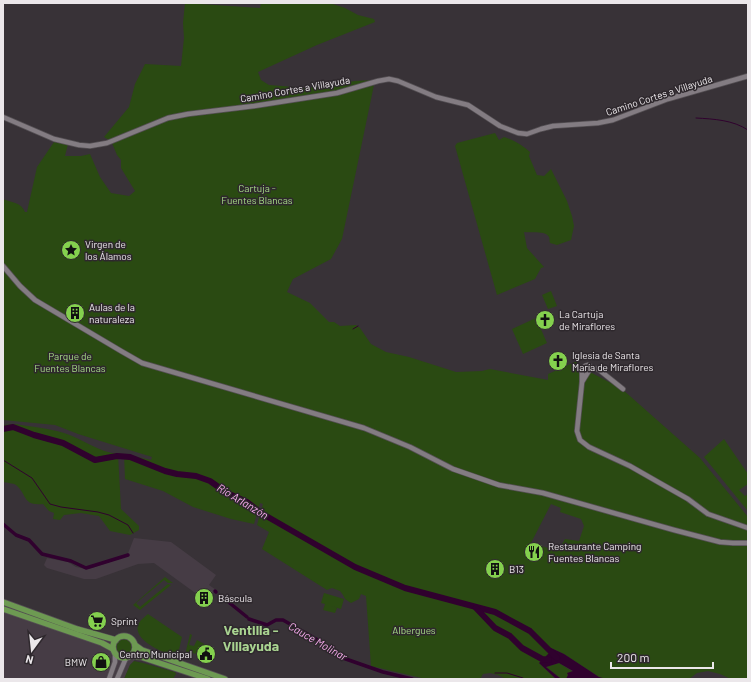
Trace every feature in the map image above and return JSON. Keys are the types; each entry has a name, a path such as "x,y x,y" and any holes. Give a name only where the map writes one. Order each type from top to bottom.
{"highway":[{"path":"3,602 76,629 116,640"},
{"path":"3,609 102,643 121,658 142,657 208,679"},
{"path":"114,652 113,644 116,640 122,636 127,637 142,650 224,679"},
{"path":"128,657 134,653 135,645"}],"street":[{"name":"Camino Cortes a Villayuda","path":"3,117 54,139 90,146 107,143 168,118 337,93 389,79 398,81 436,97 468,105 500,126 518,133 527,134 561,125 598,123 613,120 661,102 748,76"},
{"path":"3,266 20,286 36,300 121,352 145,364 364,428 410,447 453,469 499,485 542,493 714,540 733,543 748,543"},
{"path":"623,389 598,369 590,368 582,382 577,430 578,438 584,444 688,499 708,514 748,528"},
{"path":"109,679 115,662 114,652"},
{"path":"117,679 128,657"}],"shaded area":[{"path":"134,538 171,542 216,575 209,585 216,590 205,600 154,563 138,564 96,579 84,579 47,568 44,565 47,558 68,562 76,567 86,569 92,568 127,556"},
{"path":"3,599 139,647 134,661 130,665 124,679 3,679"},
{"path":"551,648 564,654 599,677 606,679 566,679 556,679 539,663 550,652","holes":["559,663 573,671 567,673 568,675 566,679 560,678 546,667"]}],"green space":[{"path":"185,3 260,8 261,3 330,3 345,8 358,15 374,19 375,22 317,45 258,72 261,80 269,85 307,88 355,81 375,80 342,239 331,259 293,279 287,292 310,303 329,322 334,322 340,326 356,325 360,328 371,344 386,352 409,357 456,372 482,371 490,369 548,380 548,374 577,361 581,387 583,387 590,372 622,389 700,458 748,517 748,679 731,679 708,671 697,673 689,679 606,679 599,677 564,654 551,648 551,652 539,663 556,679 506,679 490,673 483,674 480,679 426,679 371,666 366,596 361,594 359,599 351,603 345,599 340,591 332,588 327,590 262,549 269,532 257,525 263,504 260,503 254,524 231,519 193,507 163,491 125,479 124,454 151,460 152,457 78,434 55,425 3,420 3,199 21,206 25,212 27,212 37,167 54,142 68,144 65,156 81,156 90,154 100,177 111,193 129,196 135,191 121,168 121,160 112,143 185,113 109,140 104,137 129,107 135,84 145,64 181,66 184,38 183,23","holes":["551,504 561,508 560,512 581,519 584,526 579,541 565,539 558,551 531,543"]},
{"path":"495,133 499,140 504,137 508,138 530,152 529,156 537,175 544,176 551,169 567,201 574,226 571,240 557,245 550,243 549,237 545,233 524,232 527,248 544,267 541,268 535,279 497,295 455,146 457,143"},
{"path":"551,291 557,306 548,309 542,295"},
{"path":"536,318 547,343 523,354 512,329"},
{"path":"15,424 64,433 104,451 118,454 121,509 139,526 139,530 130,535 110,531 99,516 81,513 64,515 60,520 53,519 54,513 49,511 43,504 28,502 16,485 3,482 3,425"},
{"path":"724,439 748,474 748,484 739,490 745,496 748,494 747,510 704,457"},
{"path":"165,577 173,583 168,583 164,580 136,603 140,607 168,584 171,585 140,610 133,605"},
{"path":"324,593 344,599 341,609 331,606 337,608 335,613 323,610 325,604 321,603"},
{"path":"148,614 182,637 177,658 150,645 139,635 139,623"},
{"path":"190,634 192,635 189,645 194,646 197,640 208,646 205,653 202,652 200,655 193,653 192,657 185,655"},
{"path":"124,639 130,641 132,647 130,653 124,655 118,653 116,647 118,641"},
{"path":"134,661 175,672 176,674 173,679 124,679 130,665"},
{"path":"559,663 573,672 568,673 566,679 560,678 546,667"}],"waterway":[{"path":"696,118 730,122 748,130"},
{"path":"353,329 358,326"},
{"name":"Río Arlanzón","path":"3,429 13,427 34,435 63,443 95,460 117,456 130,457 165,471 196,476 210,481 227,493 247,502 261,513 355,567 405,588 495,612 530,631 557,658"},
{"path":"3,460 32,478 50,504 109,515 128,525 133,533"},
{"name":"Cauce Molinar","path":"3,524 16,535 29,540 42,554 71,561 86,568 128,555"},
{"name":"Cauce Molinar","path":"221,596 247,617"},
{"name":"Río Arlanzón","path":"476,608 495,628 510,636 522,648 542,659 549,660"},
{"name":"Cauce Molinar","path":"249,619 267,625 276,620 283,620 316,639 343,658 383,672 412,679"},
{"path":"495,673 507,673 523,678"}],"place":[{"name":"Virgen de los Álamos","path":"71,250"},
{"name":"Aulas de la naturaleza","path":"75,313"},
{"name":"La Cartuja de Miraflores","path":"545,320"},
{"name":"Iglesia de Santa María de Miraflores","path":"558,361"},
{"name":"Restaurante Camping Fuentes Blancas","path":"534,552"},
{"name":"B13","path":"495,569"},
{"name":"Báscula","path":"204,598"},
{"name":"Sprint","path":"97,621"},
{"name":"Centro Municipal","path":"206,654"},
{"name":"BMW","path":"101,662"}],"district":[{"name":"Ventilla - Villayuda","path":"251,638"}],"park label":[{"name":"Cartuja - Fuentes Blancas","path":"257,194"},
{"name":"Parque de Fuentes Blancas","path":"70,362"},
{"name":"Albergues","path":"414,630"}]}
